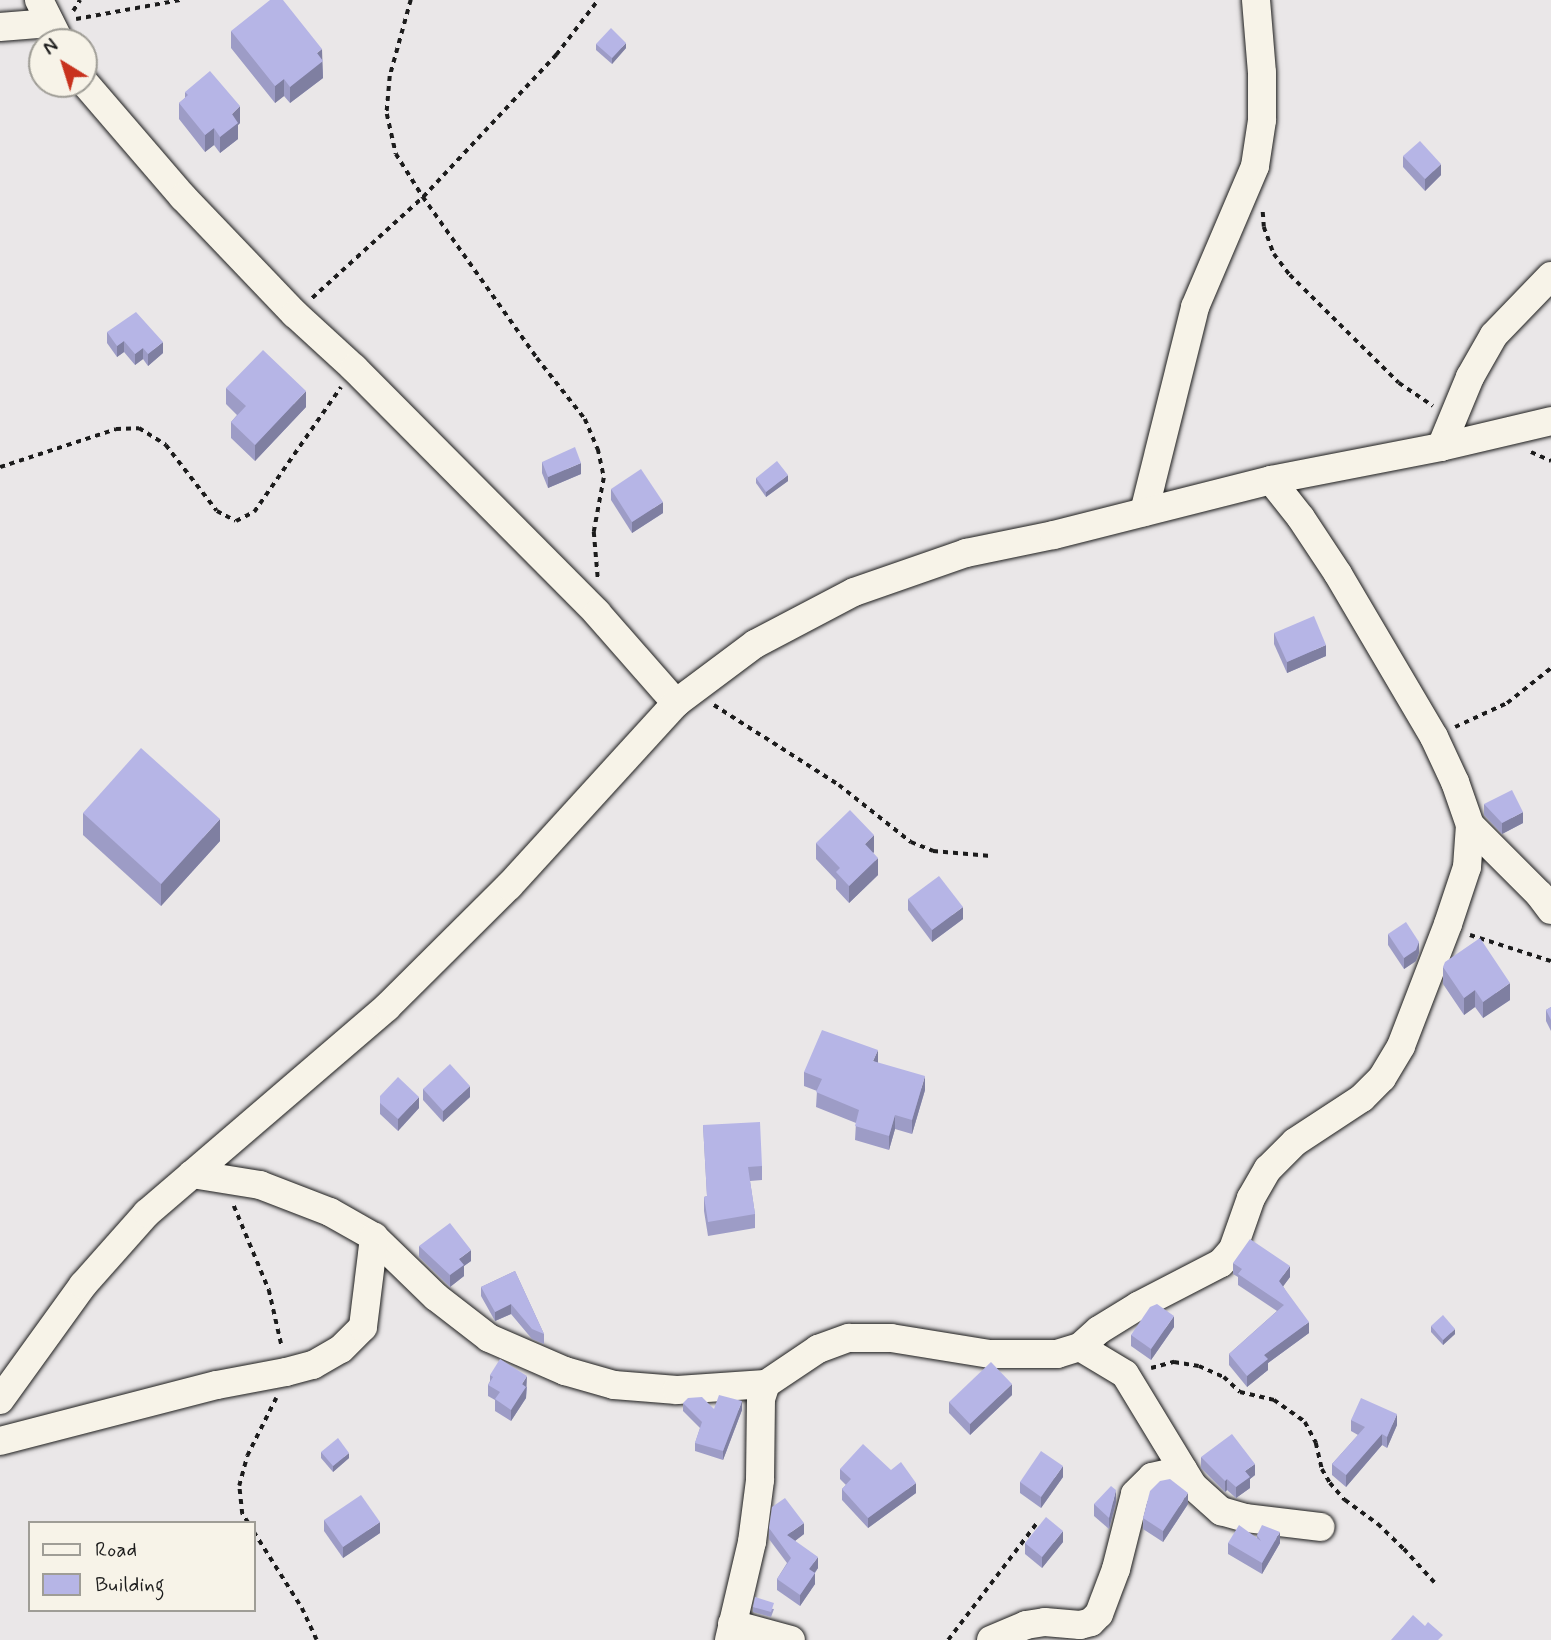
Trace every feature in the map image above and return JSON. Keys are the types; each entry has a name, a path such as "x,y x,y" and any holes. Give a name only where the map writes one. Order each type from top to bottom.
{"street":[{"path":"1144,512 1195,307 1255,166 1262,108 1256,0"},
{"path":"0,27 50,22"},
{"path":"98,98 183,197 295,314 354,368 681,699"},
{"path":"1441,447 1470,377 1494,335 1551,276"},
{"path":"0,1400 83,1285 147,1213 387,1007 509,886 681,699 755,644 854,592 967,554 1271,480 1441,447 1551,421"},
{"path":"192,1174 272,1189 330,1212 374,1237 436,1297 489,1338 565,1371 614,1385 677,1390 766,1384 818,1349 849,1338 891,1338 990,1354 1057,1354 1080,1347 1138,1306 1221,1263 1233,1249 1251,1198 1268,1169 1295,1142 1362,1098 1382,1078 1413,1019 1430,966 1448,924 1466,867 1470,825 1455,782 1434,737 1344,584 1301,518 1271,480"},
{"path":"1470,825 1539,894 1551,911"},
{"path":"0,1441 217,1385 313,1365 341,1349 363,1327 374,1237"},
{"path":"1080,1347 1125,1374 1183,1470 1203,1496 1221,1511 1245,1518 1320,1527"},
{"path":"766,1384 761,1399 760,1480 752,1542 730,1632 791,1640"},
{"path":"991,1640 1026,1625 1045,1622 1080,1625 1091,1622 1099,1614 1116,1569 1135,1494 1152,1477 1183,1470"}],"path":[{"path":"50,22 181,0"},
{"path":"411,0 390,76 387,114 396,154 423,197 537,358 585,419 598,449 604,478 594,532 598,562 597,612"},
{"path":"295,314 423,197 556,55 598,0"},
{"path":"1263,206 1264,227 1274,254 1290,275 1399,383 1452,419"},
{"path":"0,467 116,429 139,428 166,445 217,512 236,520 254,512 354,368"},
{"path":"1434,737 1507,703 1551,668"},
{"path":"681,699 711,703 779,744 839,785 911,842 933,851 991,856"},
{"path":"1448,924 1480,941 1551,961"},
{"path":"223,1180 269,1290 286,1372 247,1455 239,1486 242,1514 247,1521"},
{"path":"1125,1374 1174,1362 1199,1366 1224,1377 1240,1392 1274,1400 1305,1422 1316,1443 1322,1469 1337,1492 1378,1524 1435,1583"},
{"path":"948,1640 1036,1524"},
{"path":"256,1535 302,1608 317,1640"}],"building":[{"path":"270,0 283,0 322,49 317,53 323,61 290,87 284,79 275,86 231,31"},
{"path":"611,28 626,43 612,58 596,44"},
{"path":"210,71 240,106 232,114 238,123 220,137 214,128 205,135 179,103 188,95 185,92"},
{"path":"1420,141 1441,164 1425,179 1403,156"},
{"path":"136,312 163,342 148,354 143,348 135,354 124,341 117,346 107,332"},
{"path":"263,350 306,391 255,445 231,422 246,406 226,388"},
{"path":"575,447 581,463 548,477 542,462"},
{"path":"777,461 788,475 766,492 756,478"},
{"path":"641,469 663,502 632,522 611,489"},
{"path":"1314,616 1326,645 1287,662 1274,633"},
{"path":"141,748 220,819 161,884 83,813"},
{"path":"1512,790 1523,812 1502,823 1484,804"},
{"path":"850,810 874,835 865,844 878,858 849,886 836,872 840,868 816,843"},
{"path":"939,876 963,907 932,930 908,899"},
{"path":"1406,922 1419,942 1416,950 1404,958 1388,934"},
{"path":"1480,938 1510,983 1483,1002 1475,990 1464,998 1443,967 1445,962"},
{"path":"1551,1007 1551,1020 1546,1010"},
{"path":"822,1030 878,1050 873,1061 925,1076 912,1120 895,1115 889,1136 855,1126 859,1110 816,1092 822,1079 804,1072"},
{"path":"450,1064 470,1086 443,1111 423,1089"},
{"path":"398,1077 419,1097 398,1119 380,1103 380,1096"},
{"path":"760,1122 762,1166 748,1167 755,1214 708,1222 704,1197 707,1196 703,1125"},
{"path":"450,1223 471,1250 459,1259 464,1265 450,1275 419,1246"},
{"path":"1250,1239 1290,1266 1279,1281 1309,1322 1264,1355 1268,1359 1247,1376 1229,1354 1284,1305 1238,1274 1242,1269 1233,1263"},
{"path":"515,1271 544,1334 532,1329 511,1304 495,1312 481,1287"},
{"path":"1157,1304 1174,1316 1151,1349 1131,1335 1150,1307"},
{"path":"1443,1315 1455,1329 1443,1340 1431,1326"},
{"path":"500,1359 527,1376 522,1384 526,1387 511,1410 495,1399 500,1392 488,1385 493,1377 490,1375"},
{"path":"991,1362 1012,1384 970,1424 949,1402"},
{"path":"719,1395 742,1401 723,1451 695,1443 702,1422 683,1403 688,1398 702,1397 714,1409"},
{"path":"1361,1398 1397,1414 1387,1437 1382,1434 1346,1475 1332,1464 1365,1427 1351,1420"},
{"path":"1232,1434 1255,1464 1245,1471 1250,1477 1236,1487 1227,1479 1225,1481 1201,1457"},
{"path":"338,1438 349,1453 333,1466 321,1452"},
{"path":"863,1444 891,1470 901,1462 916,1483 868,1518 842,1489 851,1479 840,1469"},
{"path":"1041,1451 1063,1466 1041,1497 1020,1482"},
{"path":"1170,1479 1188,1493 1163,1531 1143,1518 1150,1491 1160,1481"},
{"path":"1111,1486 1116,1490 1109,1518 1094,1504"},
{"path":"361,1495 380,1522 343,1547 324,1520"},
{"path":"785,1498 804,1523 787,1535 818,1557 809,1569 815,1573 800,1595 777,1579 791,1558 769,1528 772,1507"},
{"path":"1046,1517 1063,1531 1042,1557 1025,1543"},
{"path":"1239,1525 1261,1541 1257,1535 1262,1525 1280,1532 1262,1563 1228,1543"},
{"path":"755,1597 774,1603 771,1612 753,1607"},
{"path":"1413,1615 1425,1626 1428,1622 1443,1635 1438,1640 1391,1640"}]}
